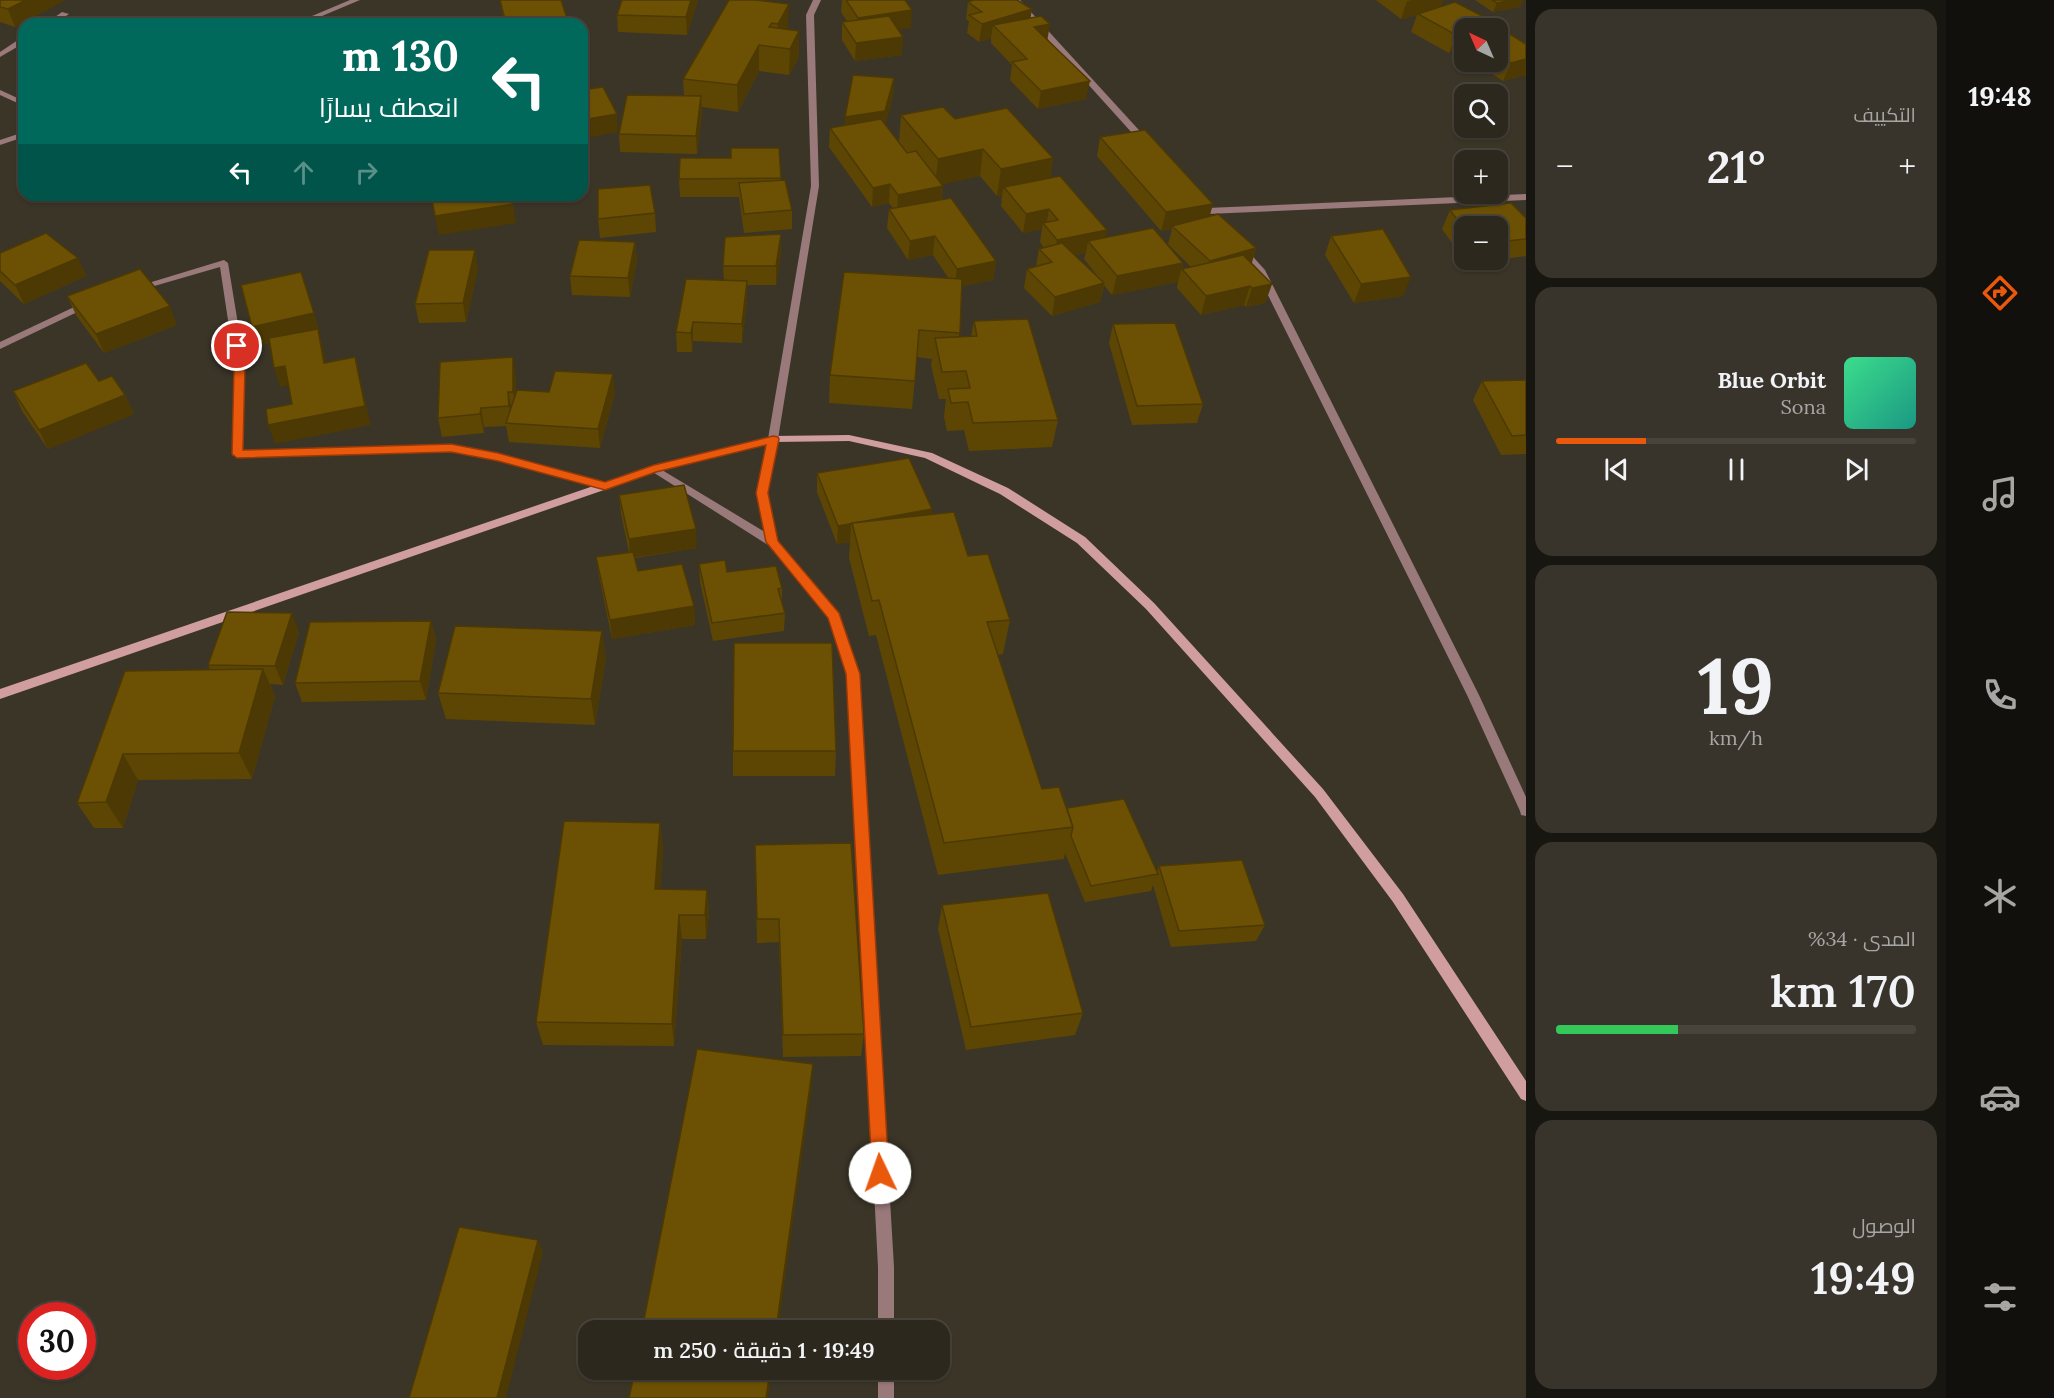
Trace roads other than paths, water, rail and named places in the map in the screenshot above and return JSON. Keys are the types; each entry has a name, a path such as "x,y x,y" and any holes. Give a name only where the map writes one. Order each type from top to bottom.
{"street":[{"path":"312,18 356,0"},
{"path":"772,542 762,493 815,186 810,15 817,0"},
{"path":"1016,0 1152,150"},
{"path":"59,18 65,14"},
{"path":"0,55 18,43"},
{"path":"0,92 18,101"},
{"path":"0,143 18,136"},
{"path":"1207,211 1526,197"},
{"path":"1199,202 1214,219"},
{"path":"1237,245 1260,270 1473,696 1526,812"},
{"path":"127,291 225,263 240,367 237,454 451,448 498,457 605,486"},
{"path":"0,346 94,300"},
{"path":"0,694 654,469 773,439 849,438 928,455 1004,490 1081,540 1150,606 1319,793 1398,898 1526,1094"},
{"path":"654,469 772,542 834,616 853,674 886,1268 886,1320"},
{"path":"886,1380 886,1398"}]}
